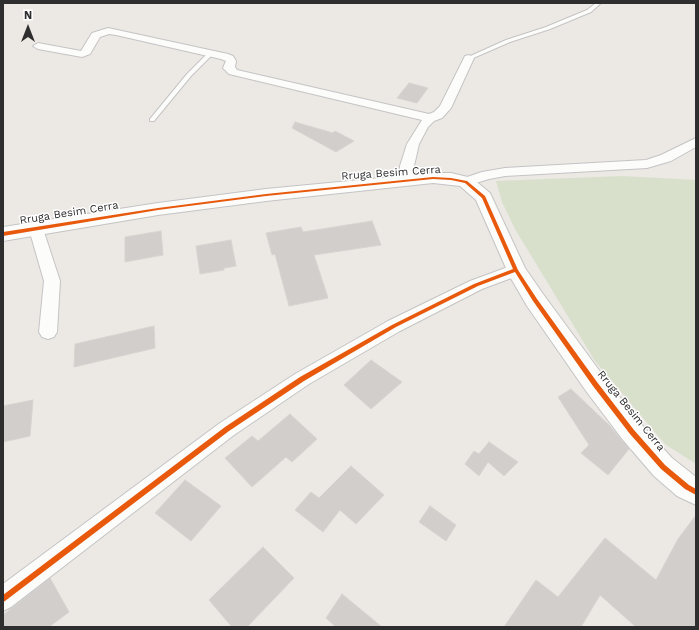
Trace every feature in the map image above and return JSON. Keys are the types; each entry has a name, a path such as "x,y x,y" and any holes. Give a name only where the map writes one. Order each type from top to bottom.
{"street":[{"path":"38,46 82,54 86,52 96,35 108,31 229,58 231,61 228,68 233,72 430,118"},
{"path":"406,180 407,166 413,144 423,126 430,118 438,115 445,108 469,58"},
{"path":"466,182 487,175 505,172 648,164 666,158 696,142"},
{"name":"Rruga Besim Cerra","path":"3,234 189,205 266,195 406,180 451,179 466,182 484,197 516,270 565,343 632,432 664,467 696,492"},
{"path":"36,228 52,281 48,332"},
{"path":"3,599 227,429 302,379 394,326 476,285 516,270"}],"lane":[{"path":"469,58 508,41 548,28 589,11 599,3"},
{"path":"152,120 189,75 211,53"}],"green space":[{"path":"622,176 696,180 696,464 665,444 595,361 515,229 502,202 496,181"}],"building":[{"path":"409,83 428,88 417,103 397,98"},
{"path":"295,122 333,133 335,131 354,141 336,152 292,128"},
{"path":"372,221 381,245 314,255 328,298 289,306 275,254 272,255 266,233 301,227 303,232"},
{"path":"161,231 163,255 125,262 125,237"},
{"path":"231,240 236,266 224,268 224,270 200,274 196,246"},
{"path":"154,326 155,348 74,367 75,344"},
{"path":"371,360 402,382 371,409 344,385"},
{"path":"571,389 610,426 629,449 608,475 581,453 589,445 558,397"},
{"path":"33,400 30,436 3,442 3,406"},
{"path":"290,414 317,439 292,462 286,457 252,487 225,458 252,436 258,441"},
{"path":"489,442 518,462 504,476 488,462 479,476 465,464 474,451 479,454"},
{"path":"351,466 384,495 356,524 340,510 323,532 295,510 311,492 319,498"},
{"path":"185,480 221,506 191,541 155,513"},
{"path":"430,506 456,525 446,541 419,522"},
{"path":"696,515 696,627 636,627 600,595 581,627 504,627 536,580 558,597 605,538 656,580 678,539"},
{"path":"263,547 294,578 247,627 232,627 209,600"},
{"path":"50,578 69,612 49,627 3,627 3,615"},
{"path":"342,594 382,627 336,627 326,618"}],"cycle path":[{"path":"3,234 158,209 266,195 433,178 466,182 484,197 516,270 535,300 595,384 632,432 663,467 687,487 696,492"},
{"path":"3,599 227,429 302,379 394,326 476,285 516,270"}]}
